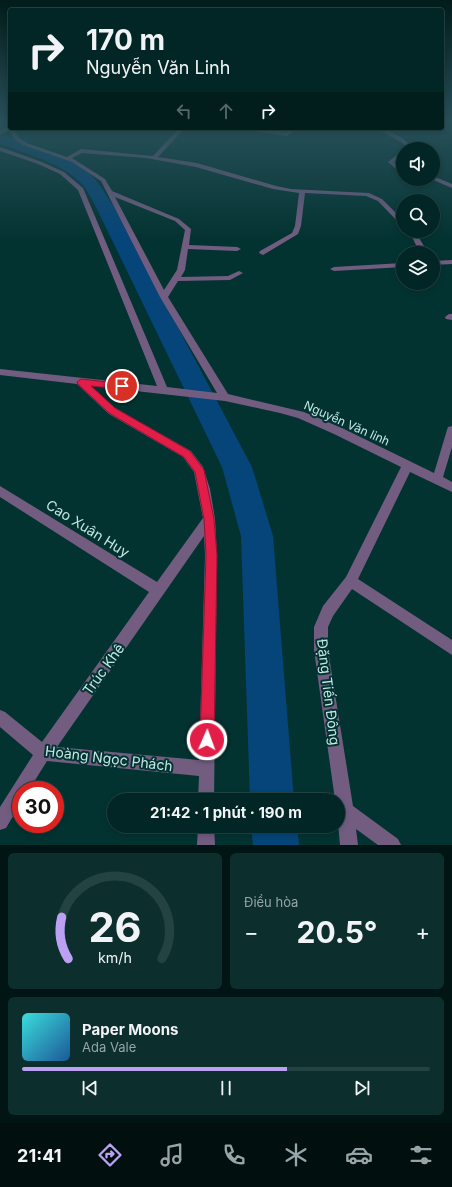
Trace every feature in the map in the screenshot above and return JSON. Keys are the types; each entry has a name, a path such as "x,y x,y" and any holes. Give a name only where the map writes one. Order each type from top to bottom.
{"street":[{"path":"33,160 56,171 81,189 164,390"},
{"path":"73,160 103,180 164,297 225,397"},
{"path":"171,160 217,170 276,188 302,192 373,196 384,204 396,217"},
{"path":"440,181 452,186"},
{"path":"109,192 184,225 188,229 182,270 174,279 164,297"},
{"path":"263,253 295,234 298,226 302,192"},
{"path":"185,246 237,249"},
{"path":"440,263 452,262"},
{"path":"334,269 396,265"},
{"path":"174,279 230,278 240,273"},
{"path":"0,372 225,397"},
{"path":"81,382 112,411 187,454 199,470 209,519 211,555 206,793"},
{"name":"Nguyễn Văn linh","path":"225,397 301,415 338,431 452,487"},
{"path":"437,480 452,430"},
{"name":"Đặng Tiến Đông","path":"342,793 321,650 321,627 328,611 350,581 408,465"},
{"name":"Cao Xuân Huy","path":"0,491 160,591"},
{"name":"Trúc Khê","path":"0,822 43,753 160,591 209,519"},
{"path":"350,581 452,648"},
{"name":"Hoàng Ngọc Phách","path":"0,717 43,753 206,769"},
{"path":"345,811 392,845"},
{"name":"Đặng Tiến Đông","path":"345,811 349,845"},
{"path":"206,833 206,845"}],"waterway":[{"path":"55,160 82,175 89,182 104,205 237,467 257,536 272,793"},
{"path":"275,833 276,845"}],"route":[{"path":"122,386 81,382 112,411 187,454 199,470 204,489 209,519 211,555 207,740"}]}
